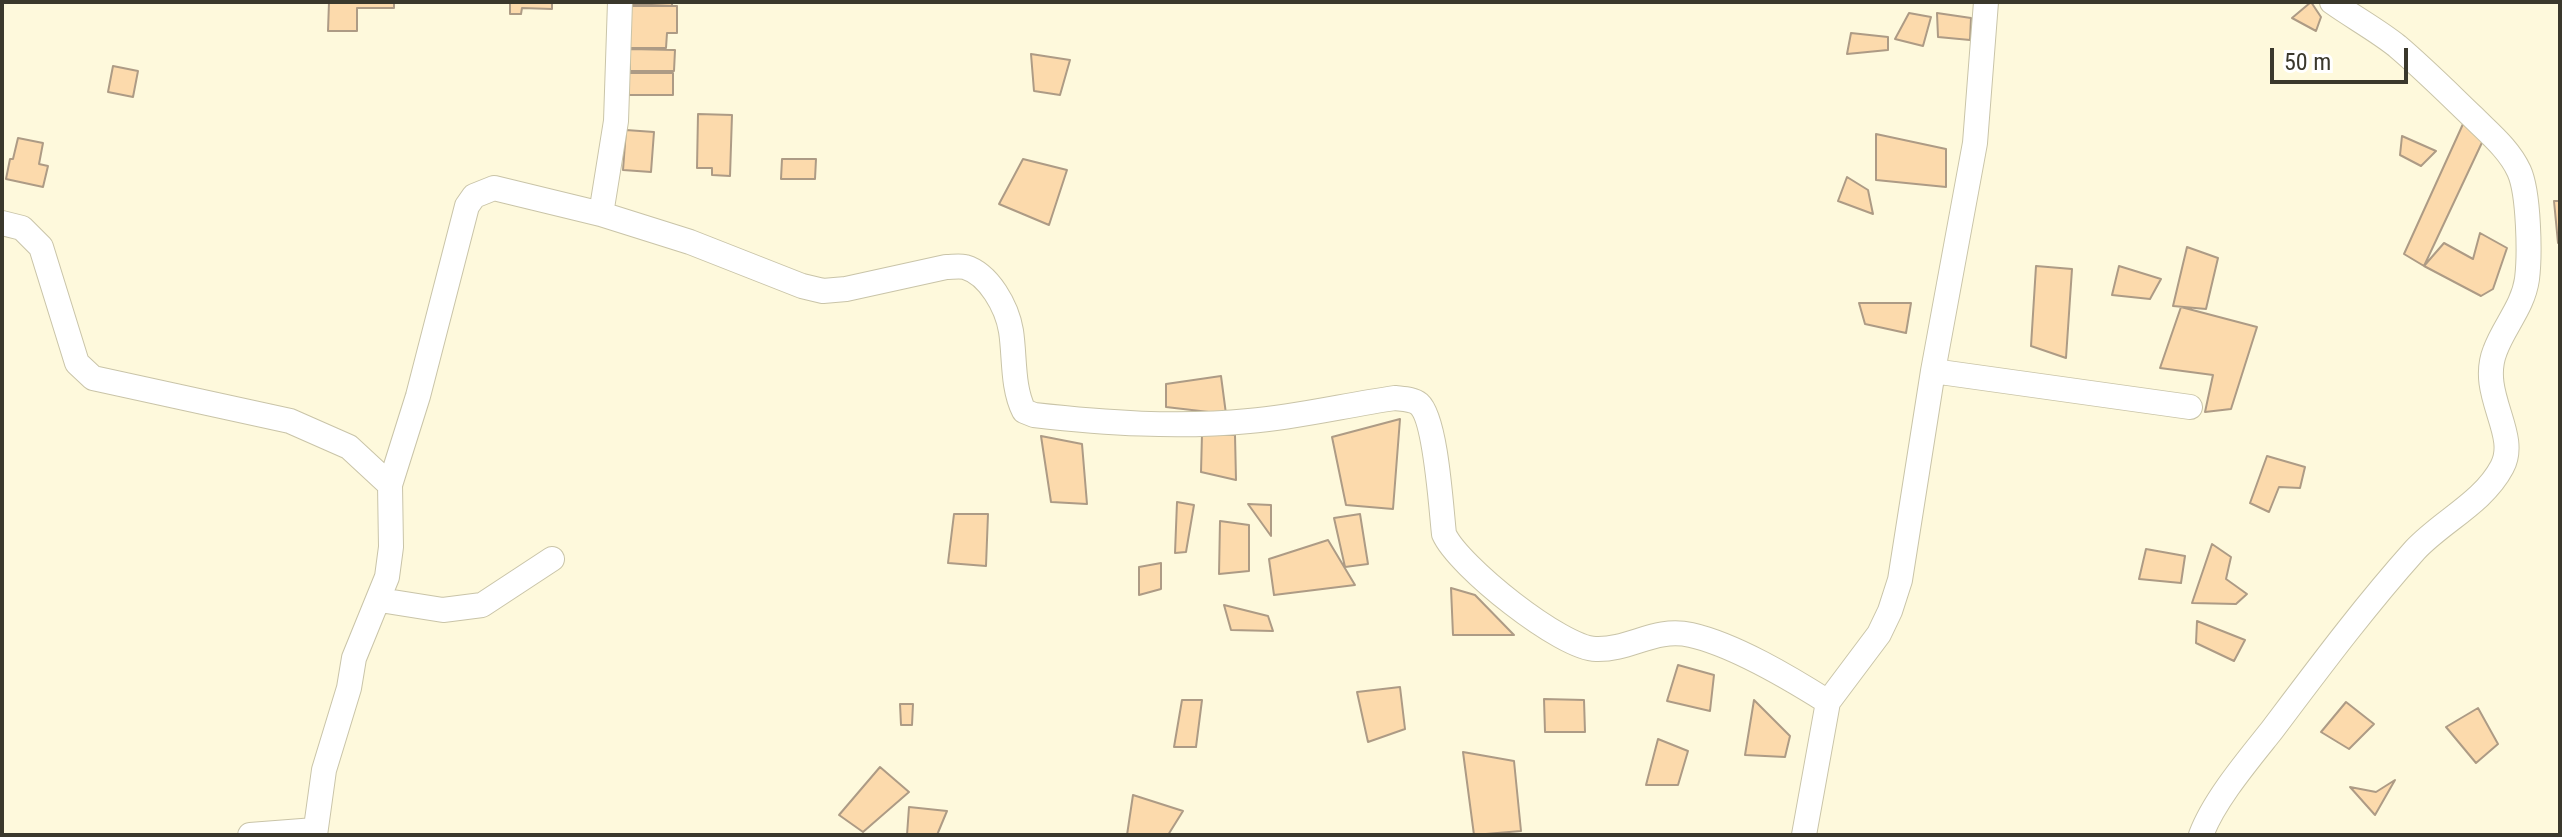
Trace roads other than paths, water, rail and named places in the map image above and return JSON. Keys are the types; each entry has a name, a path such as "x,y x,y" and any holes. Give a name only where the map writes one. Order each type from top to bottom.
{"street":[{"path":"601,214 616,121 620,2"},
{"path":"1804,835 1828,702 1879,634 1897,591 1975,143 1986,2"},
{"path":"2201,835 2237,775 2375,598 2417,548 2484,492 2504,465 2507,453 2507,441 2491,392 2489,368 2495,349 2519,306 2527,279 2528,213 2520,173 2502,145 2396,46 2332,2"},
{"path":"250,835 315,832 324,770 349,688 354,658 387,577 391,547 390,485 418,396 467,206 474,196 494,188 601,214 690,242 802,286 823,291 963,266 993,287 1010,326 1018,398 1024,411 1034,415 1132,425 1208,424 1252,421 1395,398 1418,403 1426,412 1432,434 1444,534 1450,547 1482,580 1562,639 1578,646 1604,649 1625,646 1647,636 1688,634 1711,641 1792,679 1828,702"},
{"path":"2,223 22,228 41,247 77,363 93,378 290,421 349,447 390,485"},
{"path":"1933,371 2190,407"},
{"path":"380,600 443,610 482,605 552,559"}]}
